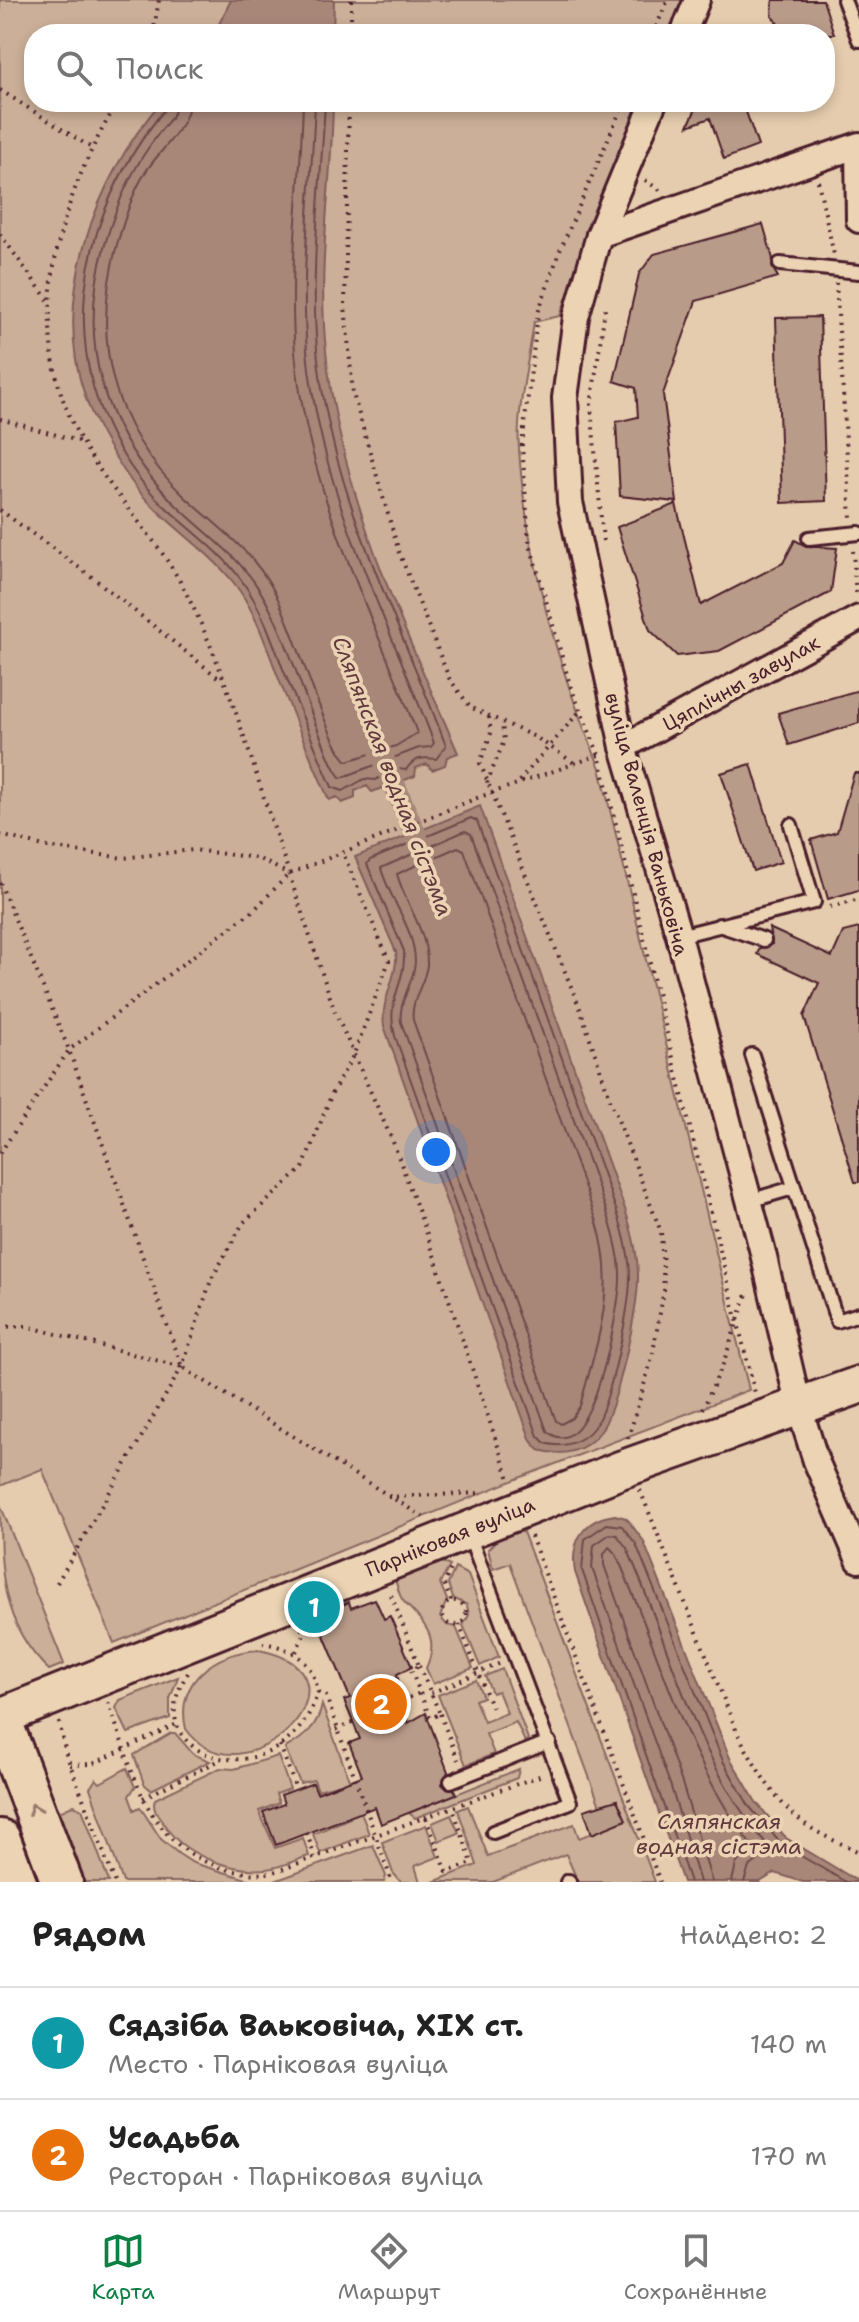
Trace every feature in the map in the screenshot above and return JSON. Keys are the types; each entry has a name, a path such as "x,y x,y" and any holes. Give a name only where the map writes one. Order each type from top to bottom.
{"main road":[{"path":"0,1717 62,1882"},
{"path":"0,1840 16,1882"}],"street":[{"path":"687,24 697,0"},
{"name":"вуліца Валенція Ваньковіча","path":"650,112 599,235 576,317 565,398 565,458 570,502 623,747 679,936 762,1249 799,1407 816,1461 859,1560"},
{"path":"599,235 859,146 859,220"},
{"name":"Цяплічны завулак","path":"623,747 858,611"},
{"name":"Парніковая вуліца","path":"0,1717 103,1680 458,1532 859,1385"}],"lane":[{"path":"844,0 859,40"},
{"path":"780,264 859,272"},
{"path":"809,538 856,533"},
{"path":"679,936 814,902 791,825"},
{"path":"719,925 764,940"},
{"path":"752,1055 837,1321 859,1314"},
{"path":"749,1201 793,1188"},
{"path":"458,1532 514,1657 570,1802 493,1832"},
{"path":"451,1781 549,1742"}],"path":[{"path":"155,24 159,0"},
{"path":"351,0 351,24"},
{"path":"657,24 668,0"},
{"path":"0,90 24,105"},
{"path":"35,112 90,147"},
{"path":"112,112 90,147 63,223 49,300 54,364 63,403 82,442 157,544 183,586 221,680 335,1012 393,1142 529,1506 660,1882"},
{"path":"349,112 345,305 353,394 399,552 449,678 470,707 549,746 574,763"},
{"path":"827,173 817,176 835,271 856,533 858,611"},
{"path":"0,234 49,300"},
{"path":"604,546 591,405 609,289"},
{"path":"0,419 82,442"},
{"path":"0,510 221,680"},
{"path":"517,783 580,711"},
{"path":"489,717 491,733 480,763 521,856 576,997 610,1099 661,1232 664,1290 627,1468 737,1732 754,1763 779,1799 808,1826 859,1852"},
{"path":"487,783 504,741 502,723"},
{"path":"0,1153 69,1050 255,909 289,874 477,798 599,755 757,1399"},
{"path":"0,835 48,847 123,858 193,850 257,858 289,874"},
{"path":"57,1583 182,1367 211,1280 243,1223 303,1168 332,1093 354,1054 389,961 342,851"},
{"path":"0,883 69,1050 182,1367"},
{"path":"840,904 859,899"},
{"path":"699,1419 762,1249"},
{"path":"0,1327 26,1326 182,1367 388,1497 458,1532 460,1550 444,1584 451,1601"},
{"path":"388,1497 497,1492"},
{"path":"391,1595 458,1761"},
{"path":"459,1624 451,1624 443,1617 445,1606 451,1601 459,1602 466,1611 459,1624 493,1711"},
{"path":"296,1652 304,1634 298,1619"},
{"path":"252,1643 275,1645 296,1652 308,1665 318,1692 326,1696 392,1882"},
{"path":"431,1693 514,1657"},
{"path":"419,1666 411,1670 430,1718 440,1714"},
{"path":"178,1673 192,1668 182,1683 176,1702 177,1724 198,1751 218,1761"},
{"path":"103,1680 107,1701 143,1798 175,1845 210,1865 262,1879 558,1769"},
{"path":"143,1798 218,1761 251,1757 280,1745 302,1727 318,1692"},
{"path":"336,1730 420,1693"},
{"path":"56,1710 70,1765 115,1882"},
{"path":"70,1765 93,1764 124,1746 177,1724"},
{"path":"280,1745 296,1789"},
{"path":"426,1818 447,1872 472,1863 453,1808"},
{"path":"307,1833 315,1858"}],"shaded area":[{"path":"0,0 682,0 671,24 24,24 24,112 634,112 560,316 534,322 521,403 519,449 529,530 546,612 571,692 600,768 749,1390 524,1476 114,1643 42,1469 0,1486"},
{"path":"0,1504 64,1664 49,1670 21,1634 6,1594"},
{"path":"523,1532 655,1882 578,1882 566,1854 493,1882 433,1882 477,1865 458,1810 468,1806 488,1856 574,1824 579,1838 626,1820 617,1800 600,1806 510,1563 493,1569 488,1549 496,1540"},
{"path":"442,1562 450,1566 440,1583 447,1600 440,1617 447,1625 456,1627 473,1668 433,1684 426,1668 431,1640 419,1618 403,1601 395,1580"},
{"path":"455,1568 468,1575 499,1657 480,1666 463,1625 469,1615 467,1605 453,1598 448,1584"},
{"path":"259,1650 293,1663 307,1683 304,1706 290,1728 266,1745 239,1754 211,1750 186,1729 184,1712 193,1683 202,1672 227,1656"},
{"path":"502,1669 528,1739 525,1742 516,1722 486,1734 494,1754 466,1765 438,1695 476,1680 483,1697 475,1700 484,1722 507,1713 498,1691 492,1693 485,1676"},
{"path":"178,1677 170,1699 170,1718 128,1733 116,1708 120,1700"},
{"path":"322,1705 369,1834 320,1853 313,1834 350,1818 337,1785 318,1790 314,1780 300,1783 285,1748 309,1731"},
{"path":"175,1733 193,1754 210,1761 151,1790 144,1784 134,1755"},
{"path":"278,1756 290,1789 276,1794 279,1803 259,1811 275,1848 303,1838 309,1856 266,1869 224,1865 185,1846 174,1837 155,1810 155,1799 220,1768 234,1769"},
{"path":"127,1768 135,1787 129,1796 134,1810 140,1807 161,1839 193,1863 257,1882 123,1882 90,1788 96,1779 100,1783"},
{"path":"519,1769 517,1778 415,1818 409,1813"},
{"path":"74,1805 82,1809 109,1882 81,1882 55,1814"},
{"path":"451,1815 459,1833 439,1841 432,1823"},
{"path":"426,1825 438,1857 415,1866 420,1882 401,1882 393,1873 382,1842"},
{"path":"373,1845 386,1876 384,1882 272,1882"}],"water":[{"path":"231,0 334,0 333,24 219,24"},
{"path":"153,112 333,112 323,289 333,404 359,506 376,556 458,753 447,757 445,765 432,770 427,764 416,768 415,776 402,781 396,776 385,780 385,787 372,792 367,786 355,791 355,798 342,803 337,797 329,800 259,628 241,593 222,569 155,508 131,481 94,418 76,358 73,319 77,279 99,202 138,132"},
{"path":"480,806 625,1209 637,1259 635,1310 626,1357 607,1420 594,1439 564,1453 539,1450 531,1441 384,1026 384,1007 396,952 355,857"},
{"name":"Сляпянская водная сістэма","path":"615,1515 626,1518 643,1540 730,1758 756,1802 786,1838 859,1882 803,1882 775,1873 760,1882 683,1882 575,1572 575,1551 581,1534 595,1521"}],"building":[{"path":"773,0 823,0 831,24 778,24 772,16"},
{"path":"694,112 746,112 758,146 724,159 710,118 688,126"},
{"path":"763,224 773,259 772,267 778,277 696,301 663,394 677,502 620,496 616,422 638,417 636,388 614,381 639,274 654,254"},
{"path":"820,317 826,501 782,503 776,318"},
{"path":"676,504 701,605 783,563 795,540 806,546 837,548 831,592 719,651 677,656 650,630 617,527"},
{"path":"859,690 859,723 789,745 778,713"},
{"path":"751,764 781,862 753,871 721,773"},
{"path":"854,773 859,773 859,890 828,899 811,840 837,832"},
{"path":"769,928 832,957 843,932 859,928 859,1182 855,1182 804,1016 819,983 757,954 760,948 772,944"},
{"path":"375,1599 384,1619 390,1616 412,1667 397,1674 408,1723 426,1713 448,1772 442,1784 454,1789 456,1794 381,1824 375,1807 276,1845 263,1812 284,1804 281,1795 313,1783 317,1793 362,1776 349,1743 360,1739 344,1700 350,1698 316,1616 349,1602 351,1608"},
{"path":"617,1800 626,1820 592,1834 584,1810"}],"waterway":[{"name":"Сляпянская водная сістэма","path":"380,751 426,859"}],"place":[{"name":"Сядзіба Ваьковіча, XIX ст.","path":"314,1607"},
{"name":"Усадьба","path":"381,1704"}]}
